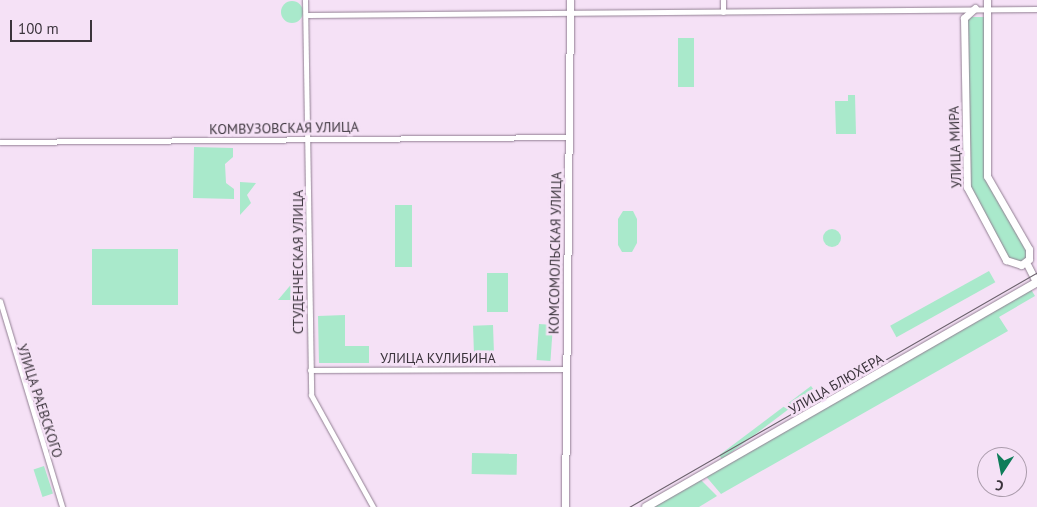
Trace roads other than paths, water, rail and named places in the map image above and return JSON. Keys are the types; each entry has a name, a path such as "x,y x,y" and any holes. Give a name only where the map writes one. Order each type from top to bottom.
{"main road":[{"name":"УЛИЦА БЛЮХЕРА","path":"646,507 1037,282"}],"street":[{"name":"СТУДЕНЧЕСКАЯ УЛИЦА","path":"306,0 308,15 310,370 316,410 373,507"},
{"name":"КОМСОМОЛЬСКАЯ УЛИЦА","path":"565,507 570,0"},
{"path":"723,0 723,12"},
{"path":"986,0 987,176 1029,249 1026,262 1037,282"},
{"path":"308,15 570,14 975,8 1037,9"},
{"name":"УЛИЦА МИРА","path":"975,8 964,18 967,187 1006,260 1015,265 1026,262"},
{"name":"КОМВУЗОВСКАЯ УЛИЦА","path":"0,142 569,137"},
{"name":"УЛИЦА РАЕВСКОГО","path":"0,301 62,507"},
{"name":"УЛИЦА КУЛИБИНА","path":"310,370 566,369"}],"tram line":[{"path":"629,507 1037,272"}]}
